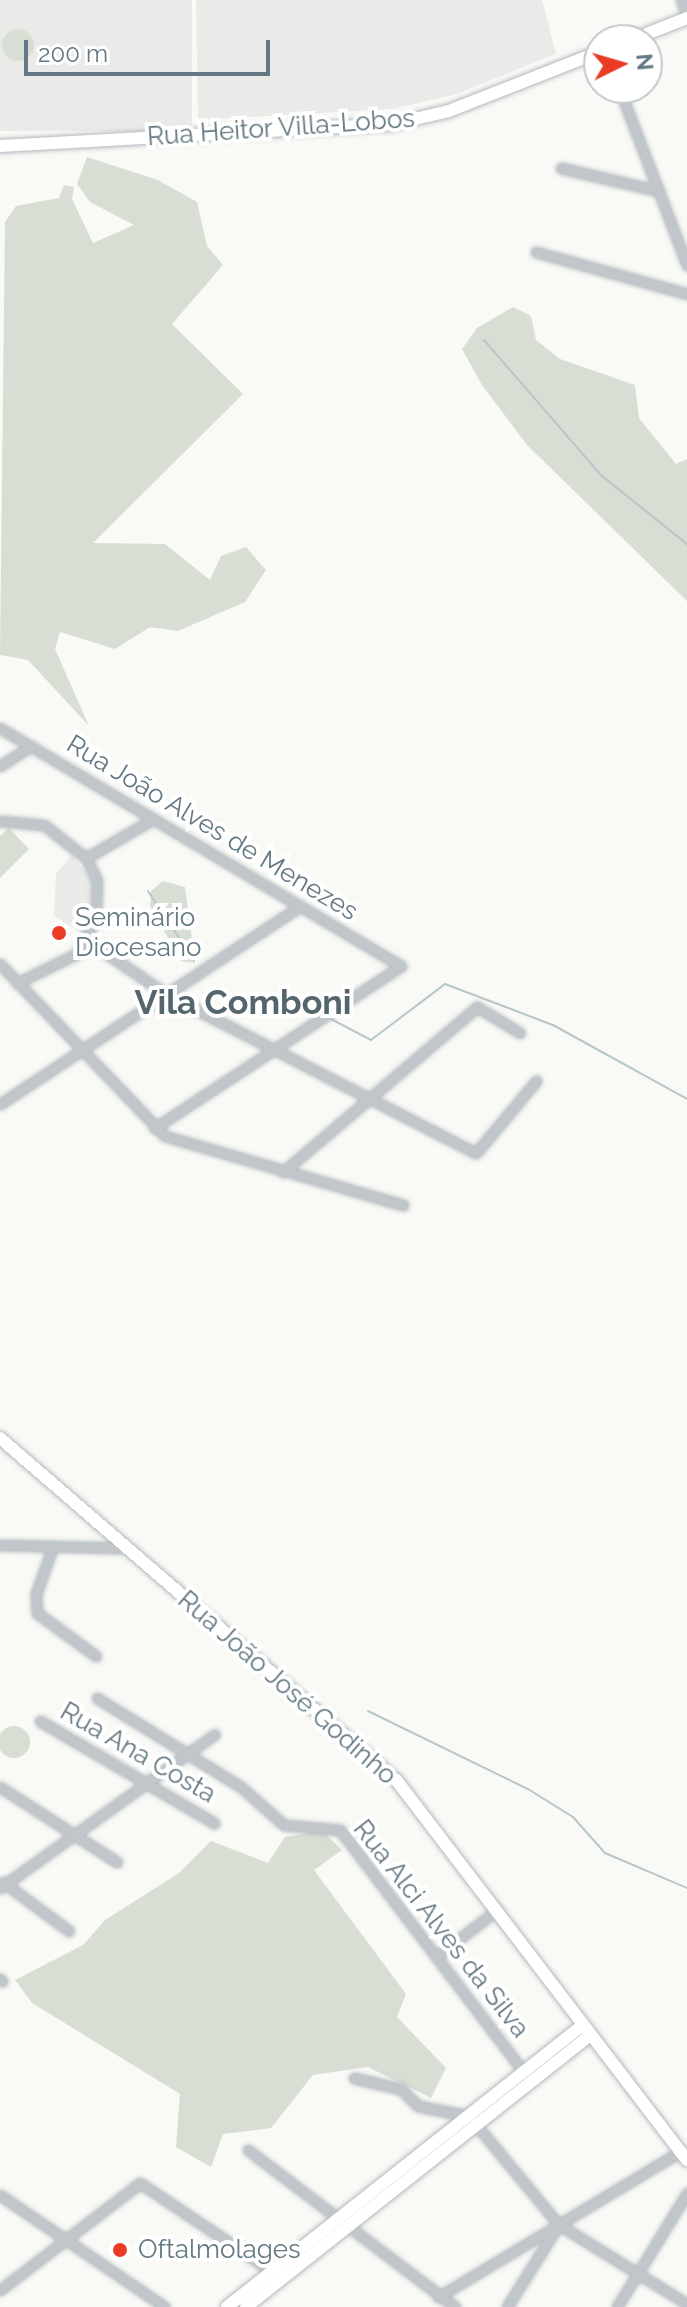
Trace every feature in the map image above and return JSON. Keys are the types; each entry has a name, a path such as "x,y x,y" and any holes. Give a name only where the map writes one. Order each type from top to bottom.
{"street":[{"path":"663,26 687,16 681,0"},
{"name":"Rua Heitor Villa-Lobos","path":"0,146 393,124 449,111 583,58"},
{"path":"625,104 687,265"},
{"path":"561,168 659,191"},
{"path":"536,252 687,294"},
{"name":"Rua João Alves de Menezes","path":"0,728 401,966 274,1050"},
{"path":"0,766 31,746"},
{"path":"86,858 153,819"},
{"path":"0,821 35,821 86,858 98,892 87,940 64,965 17,983"},
{"path":"0,1104 300,906"},
{"path":"87,940 166,994 476,1153 536,1081"},
{"path":"0,964 154,1128 188,1146 403,1205"},
{"path":"283,1172 477,1007 520,1033"},
{"path":"154,1128 274,1050"},
{"name":"Rua João José Godinho","path":"0,1438 123,1548 374,1758 498,1909 586,2031 683,2156"},
{"path":"0,1545 123,1548"},
{"path":"53,1546 36,1594 37,1613 96,1656"},
{"path":"97,1698 187,1754"},
{"name":"Rua Ana Costa","path":"40,1721 214,1823"},
{"path":"69,1931 2,1884 215,1734"},
{"name":"Rua Alci Alves da Silva","path":"187,1754 284,1825 318,1824 340,1830 524,2072"},
{"path":"0,1787 117,1862"},
{"path":"436,1957 498,1909"},
{"path":"472,2120 524,2072 586,2031"},
{"path":"227,2307 277,2275 586,2031"},
{"path":"354,2078 401,2089 418,2106 472,2120 558,2224 687,2304"},
{"path":"248,2150 348,2219 438,2297 455,2307"},
{"path":"438,2297 558,2224 683,2156"},
{"path":"0,2290 140,2183 277,2275"},
{"path":"617,2307 687,2193"},
{"path":"0,2195 165,2307"},
{"path":"507,2307 558,2224"},
{"path":"246,2307 277,2275"}],"shaded area":[{"path":"0,0 192,0 192,131 0,131"},
{"path":"196,0 542,0 556,54 454,95 392,109 198,120"},
{"path":"18,29 29,34 34,45 29,56 18,61 7,56 2,45 7,34"},
{"path":"87,157 158,180 197,202 207,246 223,265 172,324 243,394 93,543 165,544 210,580 221,556 246,547 266,570 245,602 178,631 150,627 115,649 60,632 55,649 89,726 28,660 0,655 5,222 16,206 59,198 64,185 74,187 72,199 93,243 134,225 90,202 77,184"},
{"path":"513,307 531,316 536,340 560,359 635,385 639,418 676,464 687,459 687,601 527,445 482,385 462,349 477,328"},
{"path":"9,828 29,849 0,878 0,836"},
{"path":"72,855 94,883 83,934 54,916 56,874"},
{"path":"163,881 185,887 195,963 181,961 150,906 151,891"},
{"path":"14,1726 26,1730 30,1742 26,1754 14,1758 2,1754 -2,1742 2,1730"},
{"path":"322,1831 342,1850 314,1870 406,1994 397,2017 446,2068 431,2098 368,2067 313,2075 271,2128 223,2134 211,2167 176,2147 180,2094 32,2003 15,1980 83,1945 105,1920 179,1873 211,1841 268,1863 285,1837"}],"waterway":[{"path":"484,340 602,476 687,544"},
{"path":"148,891 194,960"},
{"path":"331,1019 371,1040 445,984 553,1025 687,1099"},
{"path":"368,1711 528,1789 573,1817 605,1853 687,1888"}],"place":[{"name":"Seminário Diocesano","path":"59,933"},
{"name":"Oftalmolages","path":"120,2250"}],"district":[{"name":"Vila Comboni","path":"243,1003"}]}
